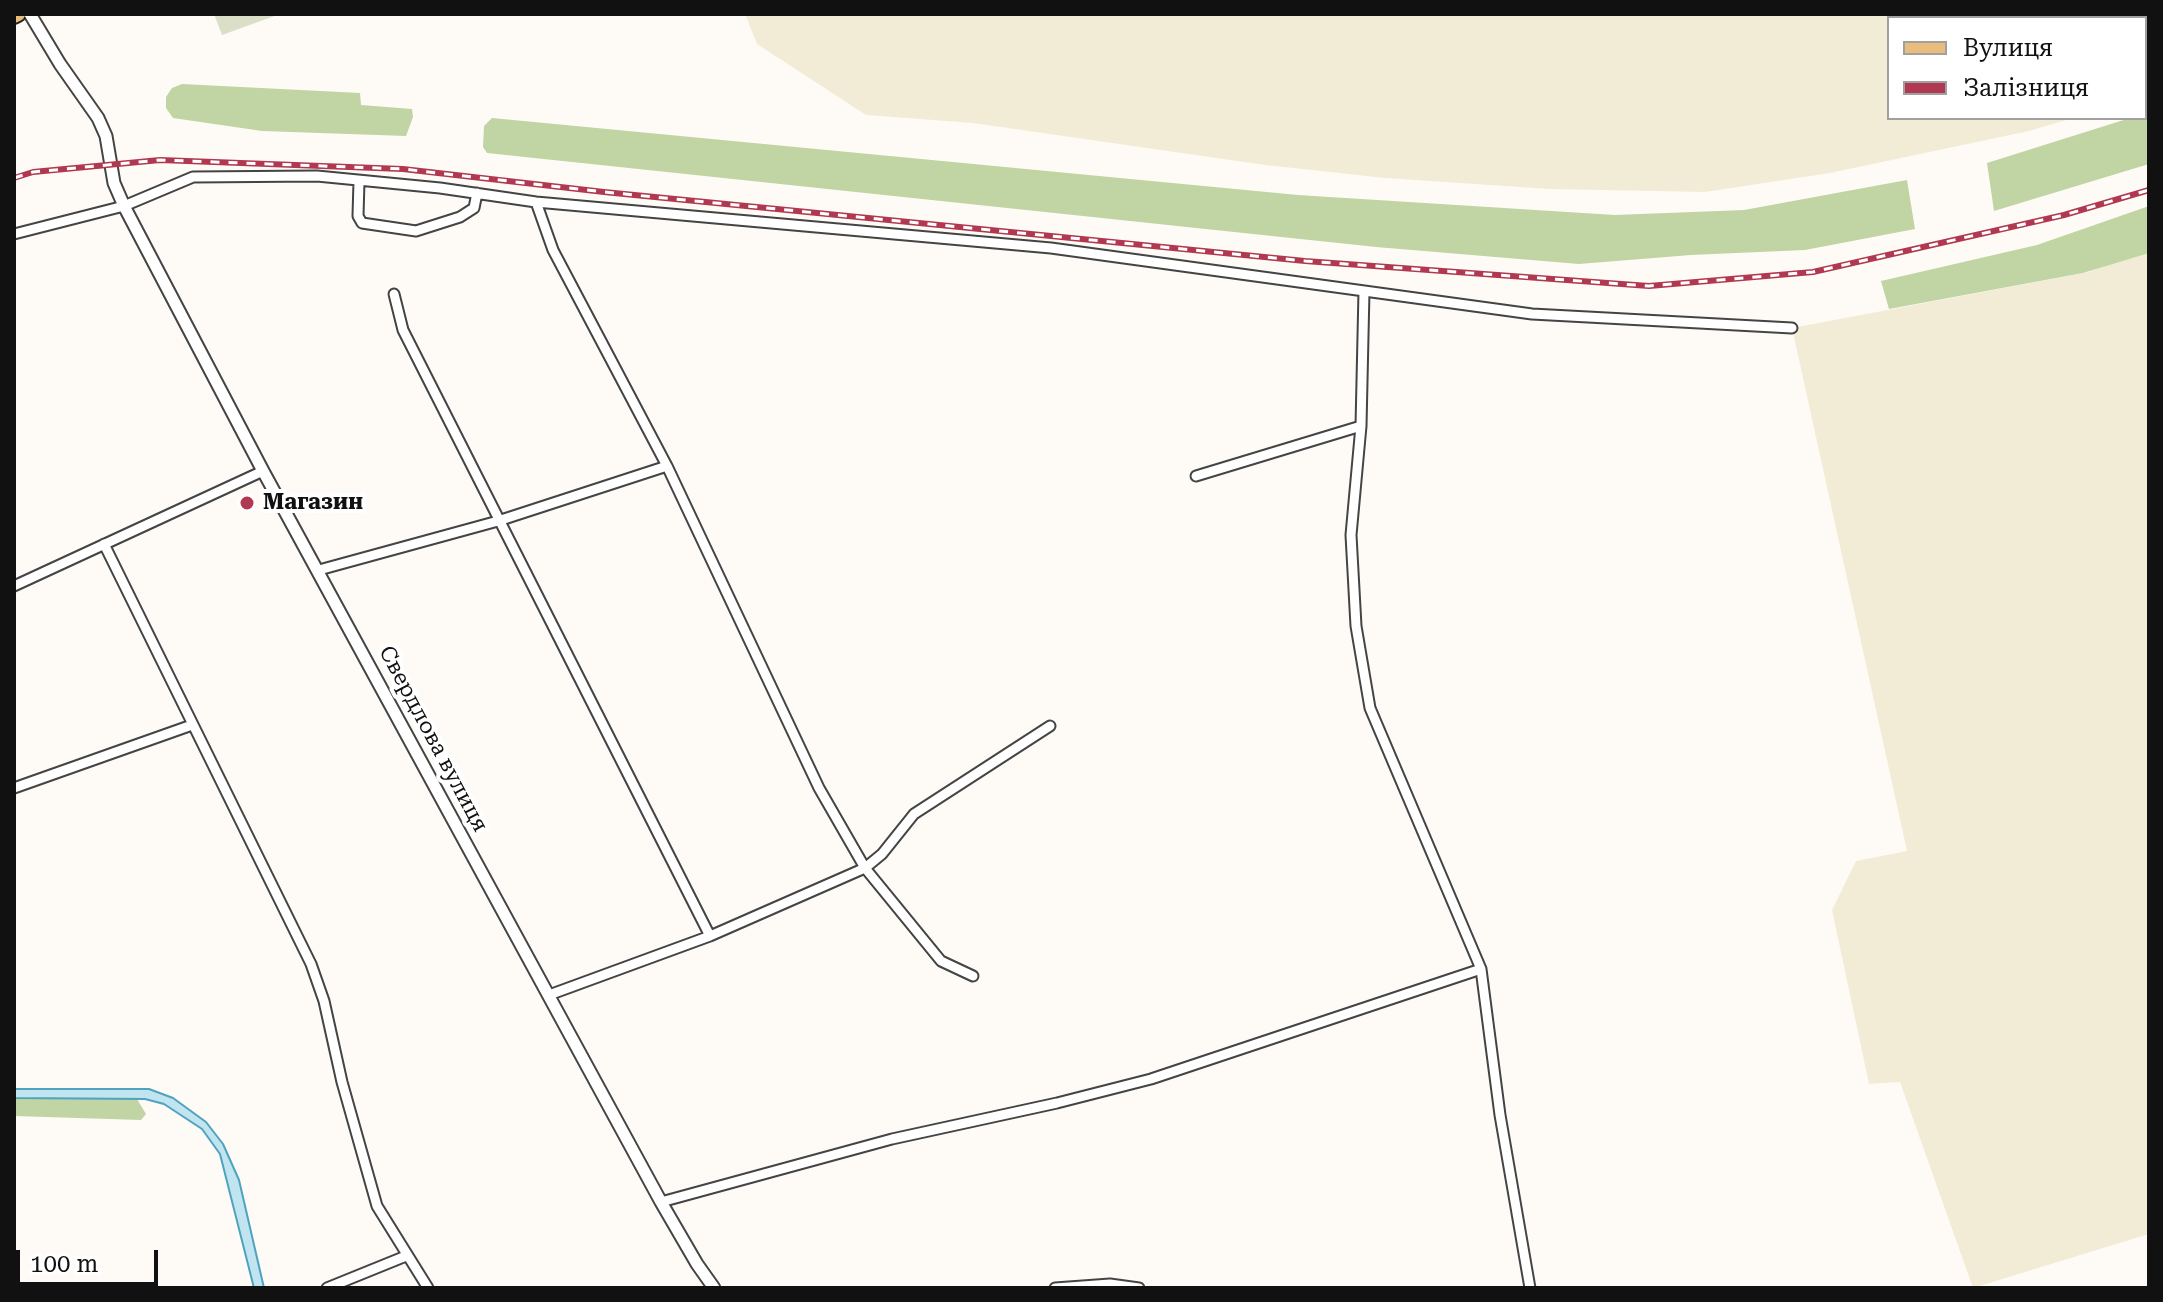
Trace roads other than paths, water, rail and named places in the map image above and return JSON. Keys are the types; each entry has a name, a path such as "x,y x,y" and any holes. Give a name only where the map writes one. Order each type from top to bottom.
{"street":[{"name":"Свердлова вулиця","path":"30,14 98,118 106,136 114,183 124,206 263,471 661,1202 714,1288"},
{"path":"14,234 124,206 193,177 317,176 536,202 1051,248 1532,314 1792,328"},
{"path":"359,181 358,216 362,223 416,231 460,217 474,208 477,193"},
{"path":"536,202 553,250 667,466 819,788 865,868 941,961 973,976"},
{"path":"1364,291 1361,426 1351,535 1356,626 1370,708 1481,969 1500,1115 1530,1288"},
{"path":"394,294 403,330 710,936"},
{"path":"1196,476 1361,426"},
{"path":"319,570 498,521 667,466"},
{"path":"14,586 263,471"},
{"path":"104,544 311,964 328,1016 342,1082 377,1206 428,1288"},
{"path":"14,788 192,725"},
{"path":"549,995 710,936 865,868 882,854 914,814 1050,726"},
{"path":"661,1202 892,1139 1151,1079 1481,969"},
{"path":"327,1288 406,1256"},
{"path":"1055,1288 1110,1284 1139,1288"}],"water":[{"path":"14,1089 149,1089 173,1098 206,1122 223,1144 239,1180 264,1288 254,1288 220,1154 202,1129 164,1104 145,1099 14,1098"}],"railway":[{"path":"14,178 33,172 160,160 403,169 604,192 1305,261 1649,286 1813,272 2064,215 2149,190"}],"place":[{"name":"Mагазин","path":"247,503"}]}
